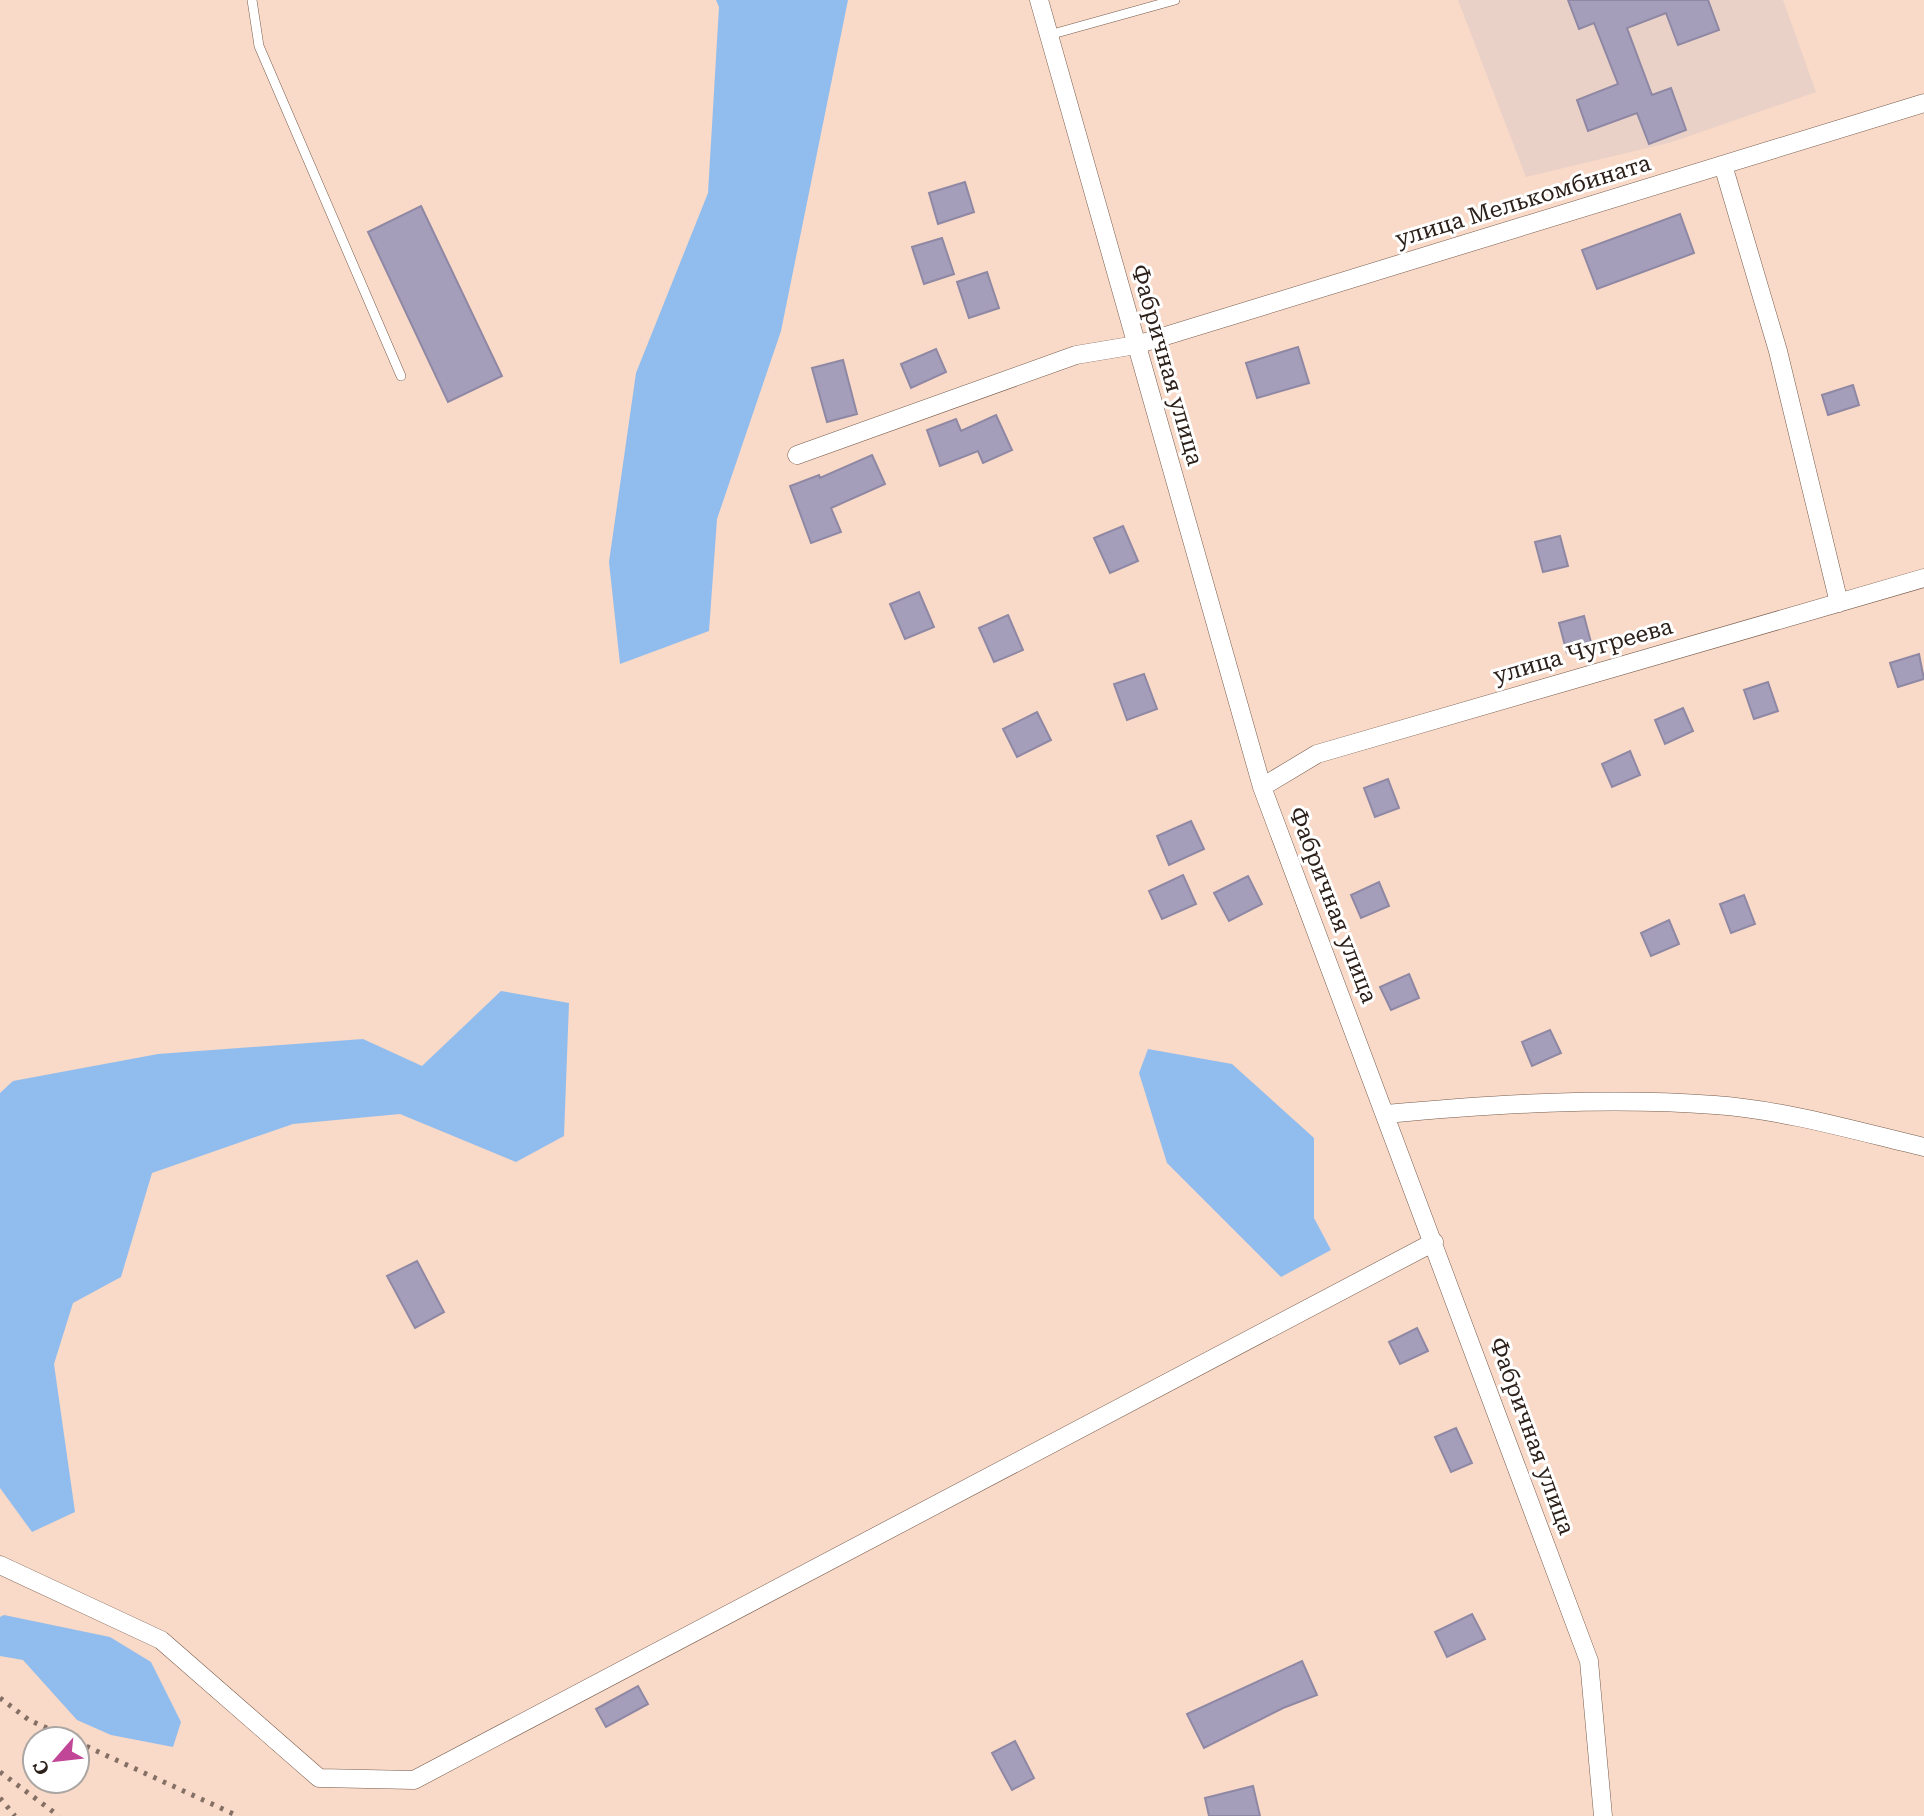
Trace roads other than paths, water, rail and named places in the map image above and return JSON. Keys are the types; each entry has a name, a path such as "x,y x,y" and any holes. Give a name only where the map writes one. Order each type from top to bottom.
{"street":[{"name":"Фабричная улица","path":"1039,0 1262,787 1589,1661 1604,1816"},
{"name":"улица Мелькомбината","path":"797,455 1076,355 1136,345 1924,103"},
{"path":"1723,165 1778,351 1839,603"},
{"name":"улица Чугреева","path":"1262,787 1317,754 1924,578"},
{"path":"1386,1114 1584,1103 1717,1105 1805,1120 1924,1147"},
{"path":"0,1565 161,1640 319,1778 415,1780 1434,1242"}],"lane":[{"path":"252,0 259,46 401,376"},
{"path":"1049,36 1175,0"}],"water":[{"path":"716,0 848,0 781,331 717,519 709,631 620,664 609,562 636,373 708,193 719,7"},
{"path":"501,991 569,1003 564,1136 516,1162 400,1114 293,1124 152,1173 121,1277 73,1303 54,1364 75,1512 32,1532 0,1488 0,1093 13,1081 158,1054 363,1039 422,1066"},
{"path":"1148,1049 1232,1064 1314,1138 1314,1218 1331,1250 1281,1277 1167,1163 1139,1073"},
{"path":"4,1615 110,1637 151,1662 181,1722 173,1747 111,1735 77,1720 23,1660 0,1656 0,1617"}],"railway":[{"path":"0,1698 40,1725"},
{"path":"91,1748 238,1816"},
{"path":"0,1772 59,1816"},
{"path":"0,1798 15,1816"}]}
